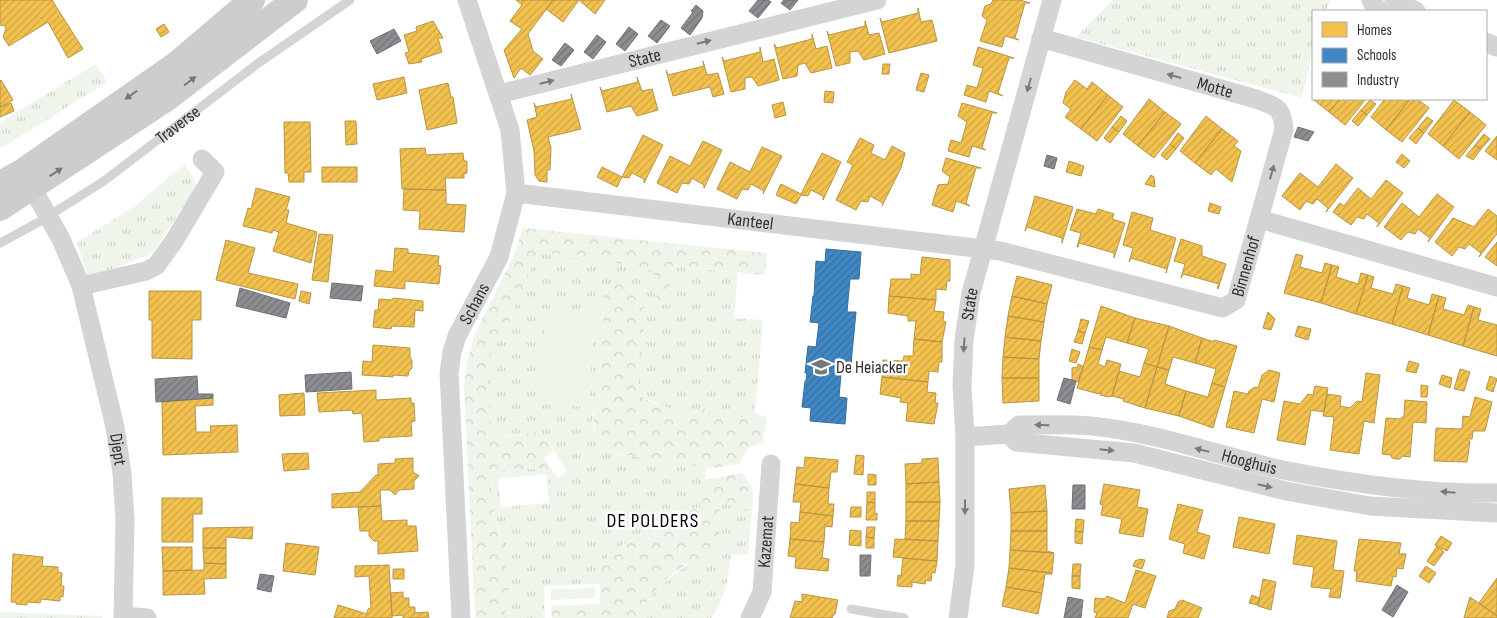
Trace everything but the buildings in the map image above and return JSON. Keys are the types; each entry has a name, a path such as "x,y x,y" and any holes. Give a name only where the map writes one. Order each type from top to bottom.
{"street":[{"name":"Traverse","path":"0,208 27,180 177,64 252,0"},
{"name":"Traverse","path":"0,184 27,180 166,99 295,0"},
{"name":"Schans","path":"461,618 449,373 452,352 457,336 499,257 516,192 510,130 467,0"},
{"name":"State","path":"499,94 877,0"},
{"name":"State","path":"958,618 965,565 965,437 962,386 964,340 971,293 1052,0"},
{"path":"1370,0 1380,10"},
{"path":"1388,10 1397,1 1414,10"},
{"name":"Motte","path":"1041,38 1256,99 1278,108 1283,117 1284,129 1258,219"},
{"path":"81,286 146,271 156,266 174,241 215,172 202,159"},
{"name":"Djept","path":"27,180 61,239 81,286 115,427 122,473 125,520 124,617"},
{"name":"Kanteel","path":"516,192 984,249"},
{"name":"Binnenhof","path":"984,249 1000,251 1223,308 1236,300 1258,219 1497,287"},
{"name":"Hooghuis","path":"965,437 1009,434 1019,425 1091,426 1135,434 1282,469 1385,487 1460,493 1497,493"},
{"name":"Hooghuis","path":"1009,434 1016,442 1134,453 1320,498 1370,506 1497,513"},
{"name":"Kazemat","path":"750,618 762,592 771,464"},
{"path":"124,617 147,618"}],"lane":[{"name":"Traverse","path":"0,243 104,180 257,64 350,0"},
{"path":"851,610 904,618"}],"green space":[{"path":"1113,0 1330,0 1326,10 1312,10 1312,51 1302,98 1076,37"},
{"path":"96,64 107,82 0,149 0,122"},
{"path":"184,164 193,177 196,187 152,254 88,278 77,242 134,207"},
{"path":"523,228 767,253 765,275 672,266 668,305 657,300 654,292 654,271 541,252 536,256 522,297 516,303 510,321 500,333 490,356 486,372 492,437 496,439 536,432 546,437 554,452 544,458 551,469 506,469 494,473 491,484 495,516 499,535 504,546 509,585 509,603 503,618 475,618 464,384 475,333 514,256"},
{"path":"541,252 654,271 654,292 667,305 672,266 738,273 734,318 763,320 755,413 748,416 728,418 703,408 687,416 638,394 602,306 603,321 597,408 593,415 593,430 618,455 646,457 706,469 702,506 665,522 645,542 600,568 600,584 544,586 545,618 503,618 508,603 508,588 503,546 492,500 494,473 506,469 551,469 558,478 567,471 546,437 525,433 496,439 492,437 486,372 490,356 500,333 510,321 516,303 522,297 536,256","holes":["546,474 549,503 501,507 498,479"]},
{"path":"619,282 636,286 643,297 644,339 638,394 647,400 687,416 703,408 728,418 748,416 755,413 766,417 763,443 748,449 743,455 740,464 706,469 604,452 596,435 594,424 597,407 603,321 602,306 605,292"},
{"path":"546,309 596,313 588,407 538,403"},
{"path":"742,473 753,489 752,512 726,501 721,503 719,536 715,550 694,559 667,578 648,600 640,618 552,618 551,606 600,604 600,568 607,557 619,546 634,539 645,542 665,522 702,506 704,480"},
{"path":"726,501 752,512 748,555 731,554 723,596 711,618 640,618 642,609 654,590 693,560 712,553 718,537 720,505"},
{"path":"595,588 595,598 551,600 551,589"},
{"path":"0,612 103,616 102,618 0,618"}],"place":[{"name":"De Heiacker","path":"821,367"}],"district":[{"name":"DE POLDERS","path":"653,520"}]}
